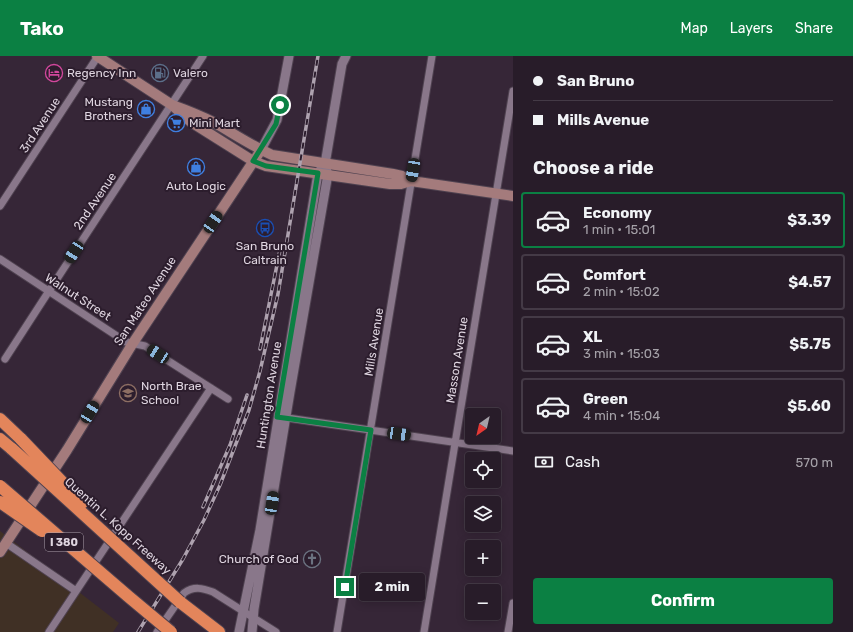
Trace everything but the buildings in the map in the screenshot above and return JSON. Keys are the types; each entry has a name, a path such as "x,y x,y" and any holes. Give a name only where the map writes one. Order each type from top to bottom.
{"highway":[{"path":"0,419 21,439 150,575"},
{"name":"Quentin L. Kopp Freeway","path":"0,439 175,598 219,632"},
{"name":"I 380","path":"0,486 128,597 171,632"},
{"path":"0,502 57,541 128,597"}],"main road":[{"path":"97,56 172,105 191,122 253,161 266,166 390,184 401,184 411,181"},
{"path":"172,105 213,122 272,155 393,174 402,176 411,181 513,196"},
{"name":"San Mateo Avenue","path":"0,552 67,450 133,343 261,150"}],"street":[{"name":"3rd Avenue","path":"0,206 97,56"},
{"name":"2nd Avenue","path":"5,360 203,56"},
{"name":"San Mateo Avenue","path":"261,150 277,120 289,56"},
{"name":"Mills Avenue","path":"337,632 432,56"},
{"name":"Huntington Avenue","path":"252,632 282,418 342,59"},
{"name":"Masson Avenue","path":"424,632 513,91"},
{"name":"Walnut Street","path":"0,259 126,342 145,346 228,399"},
{"path":"49,632 211,388"},
{"name":"Huntington Avenue","path":"239,632 282,418"},
{"path":"282,418 513,451"},
{"path":"6,543 76,591"},
{"path":"157,632 179,599 190,589 198,588 206,589 234,604 276,632"},
{"path":"508,632 513,603"}],"shaded area":[{"path":"0,531 119,623 113,632 0,632"}],"railway":[{"path":"138,632 183,559 204,520 220,485 249,410 260,371 278,294 318,56"},
{"path":"260,349 281,245"},
{"path":"203,507 230,445 247,395"}],"place":[{"name":"Regency Inn","path":"54,73"},
{"name":"Valero","path":"160,73"},
{"name":"Mustang Brothers","path":"146,109"},
{"name":"Mini Mart","path":"176,123"},
{"name":"Auto Logic","path":"196,167"},
{"name":"San Bruno Caltrain","path":"265,228"},
{"name":"North Brae School","path":"128,393"},
{"name":"Church of God","path":"312,559"}],"route":[{"path":"280,105 276,124 253,161 266,166 318,173 277,417 371,430 345,587"}]}
